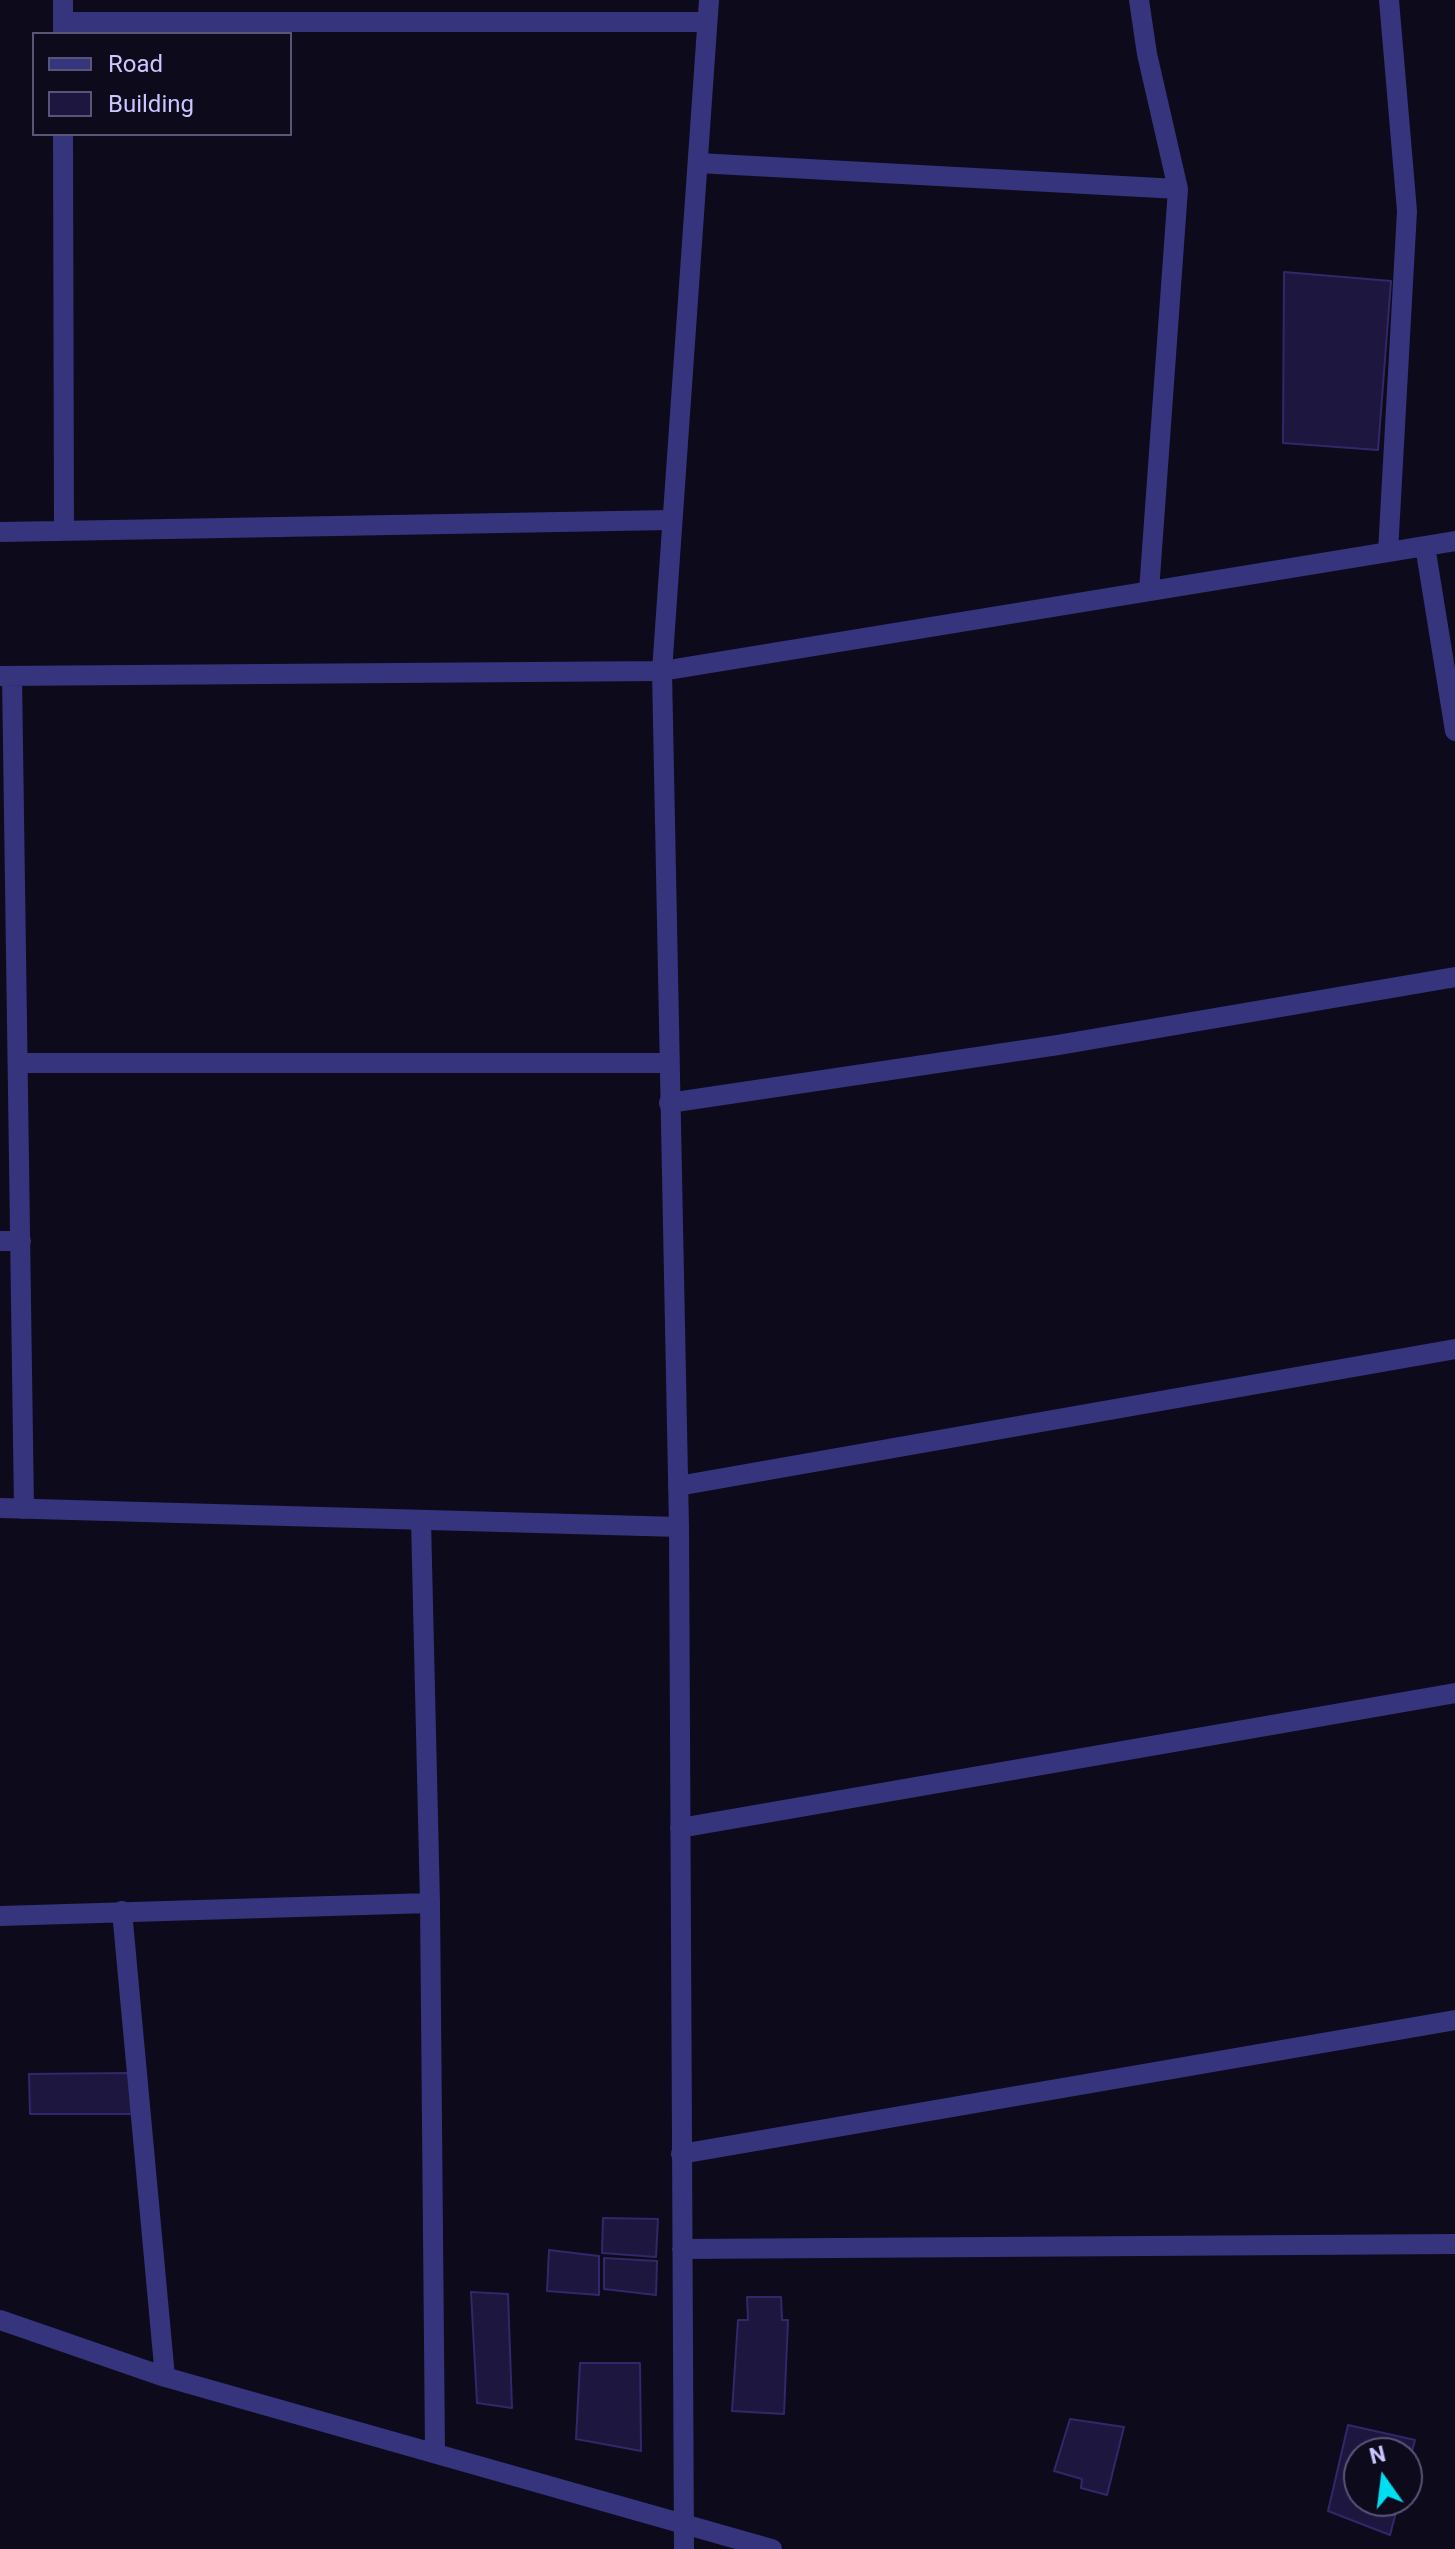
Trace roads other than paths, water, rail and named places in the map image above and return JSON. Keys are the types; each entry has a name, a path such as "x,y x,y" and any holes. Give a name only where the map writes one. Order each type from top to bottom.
{"street":[{"path":"63,0 63,28 707,22"},
{"path":"684,2549 679,1527 662,671 709,0"},
{"path":"1139,0 1147,54 1178,189 1149,591"},
{"path":"1388,552 1407,211 1389,0"},
{"path":"63,136 64,531"},
{"path":"698,163 1178,189"},
{"path":"0,532 671,520"},
{"path":"24,1509 19,1063 8,967 6,676 662,671 1455,541"},
{"path":"1425,546 1455,731"},
{"path":"669,1103 1058,1045 1455,977"},
{"path":"19,1063 668,1063"},
{"path":"0,1241 21,1241"},
{"path":"678,1486 1455,1349"},
{"path":"0,1508 679,1527"},
{"path":"421,1520 430,1903 435,2453"},
{"path":"680,1828 1455,1693"},
{"path":"0,1916 430,1903"},
{"path":"122,1911 165,2377"},
{"path":"681,2154 1455,2020"},
{"path":"682,2249 1455,2244"},
{"path":"0,2320 165,2377 772,2549"}]}
